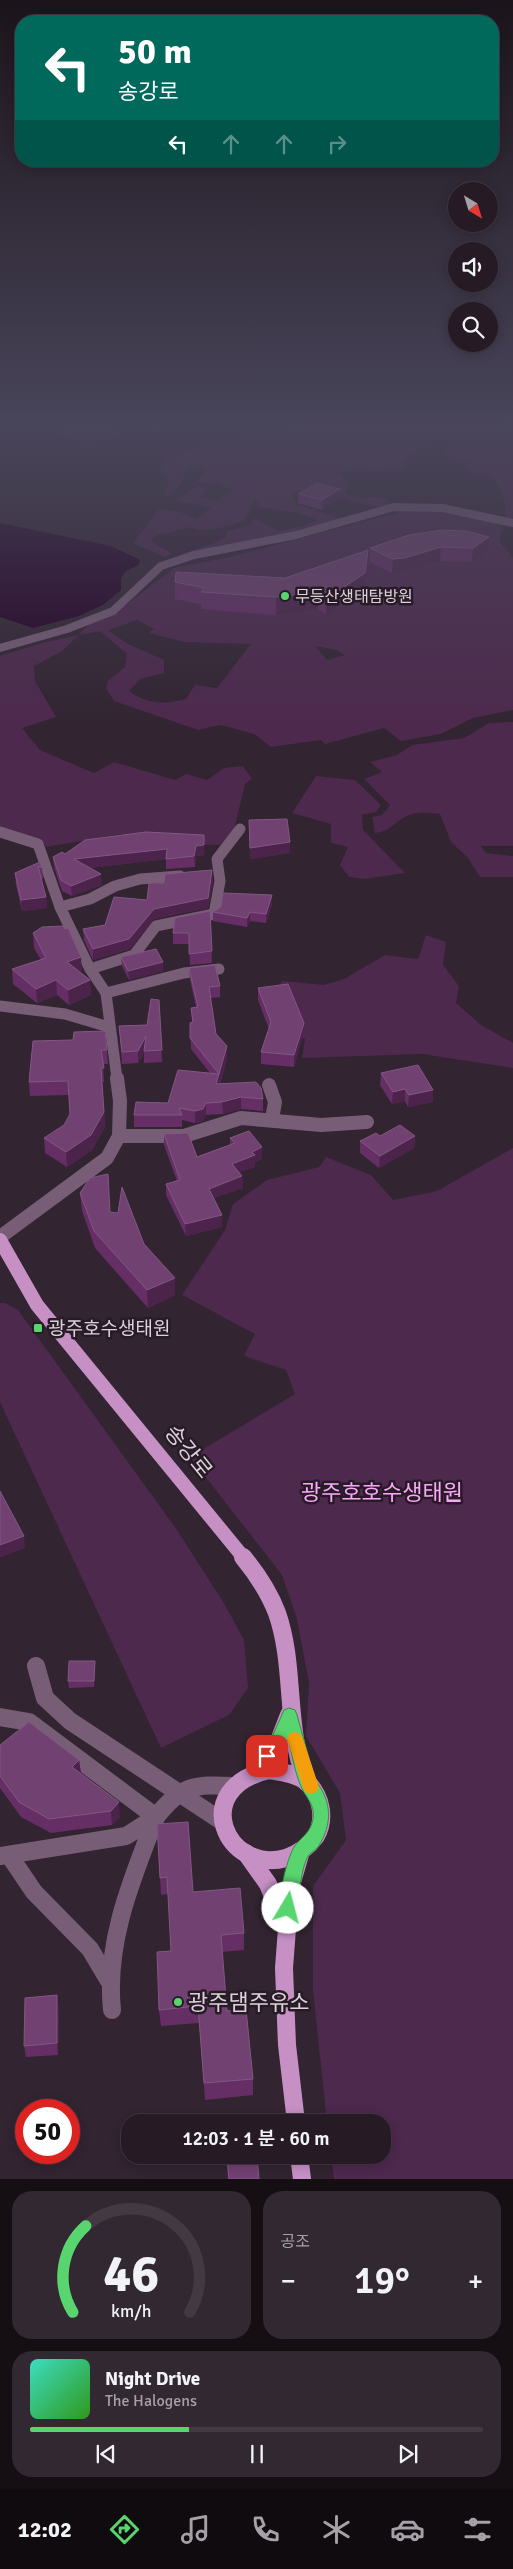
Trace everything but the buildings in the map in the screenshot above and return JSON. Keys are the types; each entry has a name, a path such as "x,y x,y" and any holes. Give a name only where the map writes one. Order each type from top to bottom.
{"main road":[{"name":"송강로","path":"0,1239 36,1304 182,1482 270,1595 286,1660 289,1715 308,1783 316,1793 321,1806 322,1818 312,1842 301,1851 290,1889 286,1928 287,2044 295,2114"},
{"name":"송강로","path":"234,1786 256,1772 279,1741 289,1715"},
{"path":"256,1772 284,1771 297,1775 308,1783"},
{"path":"223,1822 223,1809 226,1797 234,1786"},
{"name":"송강로","path":"223,1822 231,1840 246,1853 268,1884 286,1928"},
{"path":"246,1853 274,1860 301,1851"},
{"path":"300,2164 302,2179"}],"street":[{"path":"0,648 68,629 113,611 161,566 194,555 296,535 325,527"},
{"path":"90,969 134,956 156,926 214,914 220,881 217,859 240,829"},
{"path":"0,832 21,837 38,844 60,907 90,969 106,994 120,1101 119,1136 107,1158 0,1239"},
{"path":"205,874 219,872"},
{"path":"60,907 90,899 115,886 140,879 189,876"},
{"path":"106,994 184,973 219,969"},
{"path":"0,1006 65,1014 109,1027"},
{"path":"269,1085 275,1102 272,1119"},
{"path":"119,1136 184,1136 241,1118 272,1119 321,1125 367,1122"},
{"path":"36,1666 46,1698 70,1721 223,1822"},
{"path":"0,1717 29,1722 156,1816"},
{"path":"4,1855 126,1836 156,1816 177,1791 196,1784 234,1786"},
{"path":"112,2010 109,1981 123,1903 156,1816"},
{"path":"4,1855 34,1892 90,1949 109,1981"}],"green space":[{"path":"145,527 222,527 210,530 191,527 154,536 151,541 172,554 164,557 133,543"},
{"path":"244,527 271,527 280,531 299,527 319,527 177,558 179,555 218,542 226,536 227,531"},
{"path":"344,527 503,527 499,541 513,558 513,710 473,718 441,734 401,741 384,728 325,744 321,740 271,747 254,734 221,725 198,730 114,701 106,688 108,681 125,667 127,654 100,631 79,635 89,624 114,614 174,568 238,555","holes":["137,620 154,629 149,633 184,642 251,644 217,688 195,685 186,699 163,703 149,701 129,691 140,679 164,673 164,660 128,644 108,630","315,646 337,650 345,655 327,660"]},
{"path":"79,635 62,651 34,666 35,681 56,717 22,728 40,750 94,773 114,762 175,780 186,774 207,780 224,768 243,766 252,779 245,784 234,830 220,845 153,843 121,834 46,847 41,839 0,830 0,656 42,643"},
{"path":"513,722 513,846 481,846 486,853 513,856 513,877 480,877 468,858 451,842 440,814 411,814 389,828 375,833 372,817 382,815 390,805 364,779 382,772 370,762 397,755 412,745 464,738 489,723"},
{"path":"316,776 355,780 381,805 376,812 362,815 363,830 405,873 365,879 349,877 340,865 348,847 331,843 331,824 292,813"},
{"path":"426,935 446,942 443,965 459,986 456,1003 481,1025 513,1043 513,1068 422,1054 302,1058 305,1039 291,1036 275,989 283,981 324,985 344,979 385,955 418,959"},
{"name":"광주호호수생태원","path":"513,1148 513,2179 334,2179 332,2164 391,2164 391,2114 326,2114 313,1991 313,1886 346,1840 340,1793 306,1736 309,1683 297,1619 282,1575 190,1457 295,1394 286,1370 244,1356 255,1334 182,1295 225,1230 233,1204 267,1180 319,1167 326,1157 371,1175 393,1200 437,1191"},
{"path":"0,1303 5,1303 18,1310 177,1530 225,1605 244,1640 248,1688 229,1715 161,1748 0,1402"}],"shaded area":[{"path":"0,527 18,527 111,546 140,560 139,565 126,571 121,578 121,590 103,605 79,616 33,628 0,617"}],"slow traffic":[{"path":"295,1739 308,1783 311,1787"}],"place":[{"name":"무등산생태탐방원","path":"285,596"},
{"name":"광주호수생태원","path":"38,1328"},
{"name":"광주댐주유소","path":"178,2002"}],"route":[{"path":"267,1756 279,1741 289,1715 296,1746 308,1783 316,1793 321,1806 322,1818 318,1831 312,1842 301,1851 290,1889 288,1908"}]}
